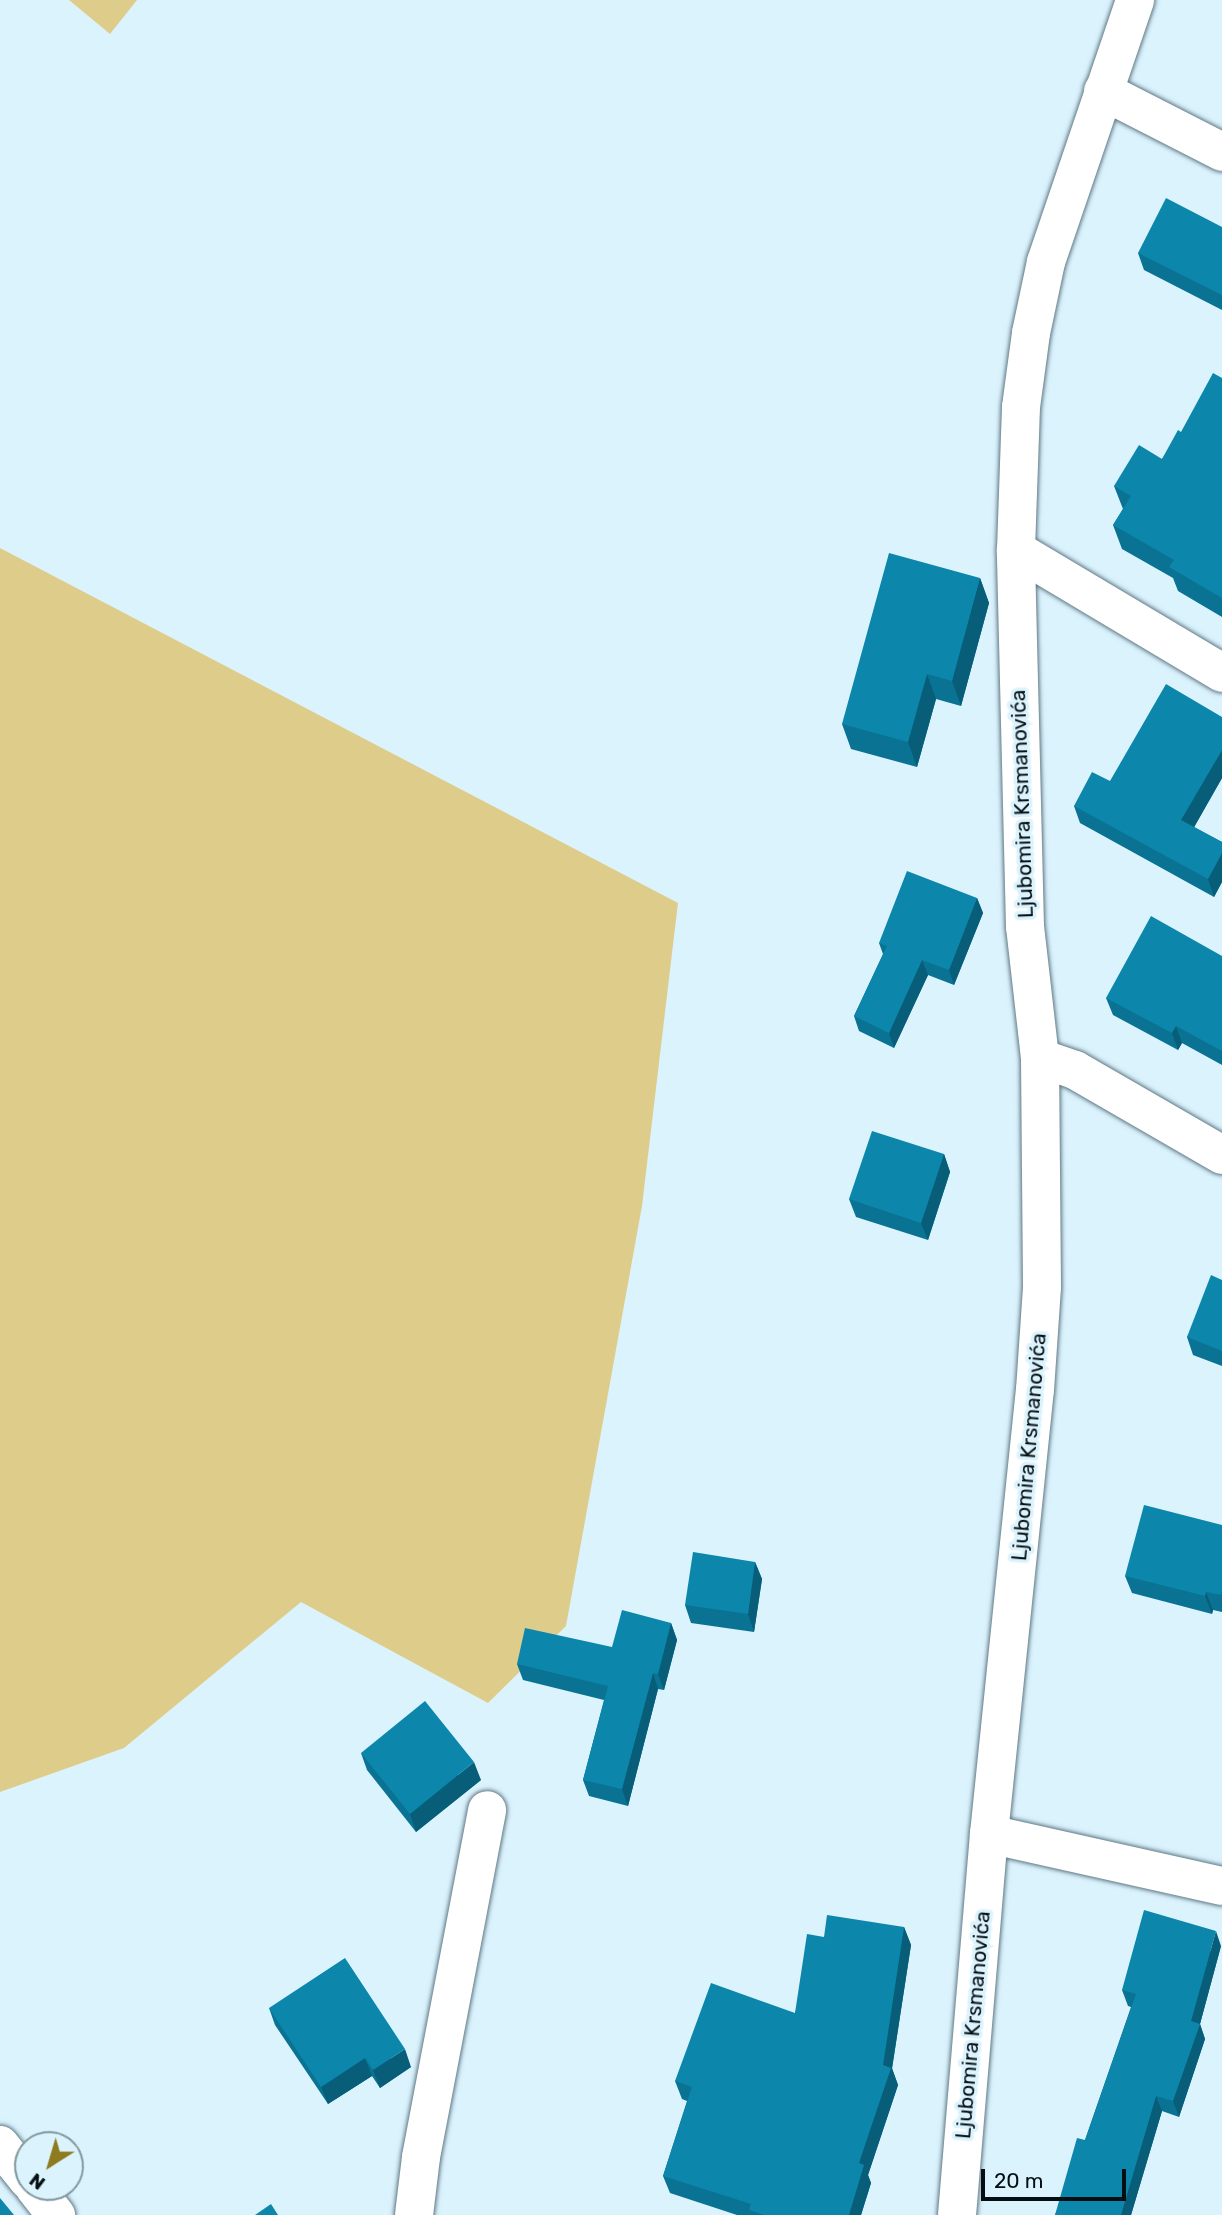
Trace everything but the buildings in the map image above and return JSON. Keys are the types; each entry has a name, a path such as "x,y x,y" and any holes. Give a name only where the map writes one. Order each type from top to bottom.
{"street":[{"name":"Ljubomira Krsmanovića","path":"957,2215 989,1834 1040,1339 1042,1287 1040,1058 1026,927 1016,550 1021,407 1031,333 1046,262 1135,0"},
{"path":"1104,91 1222,152"},
{"path":"1016,550 1222,673"},
{"path":"1040,1058 1075,1070 1222,1155"},
{"path":"414,2215 421,2157 487,1810"},
{"path":"989,1834 1222,1886"},
{"path":"0,2145 14,2162"},
{"path":"45,2201 56,2215"}],"shaded area":[{"path":"69,0 137,0 110,34"},
{"path":"0,548 678,903 642,1206 566,1626 488,1703 301,1602 124,1748 0,1792"}]}
